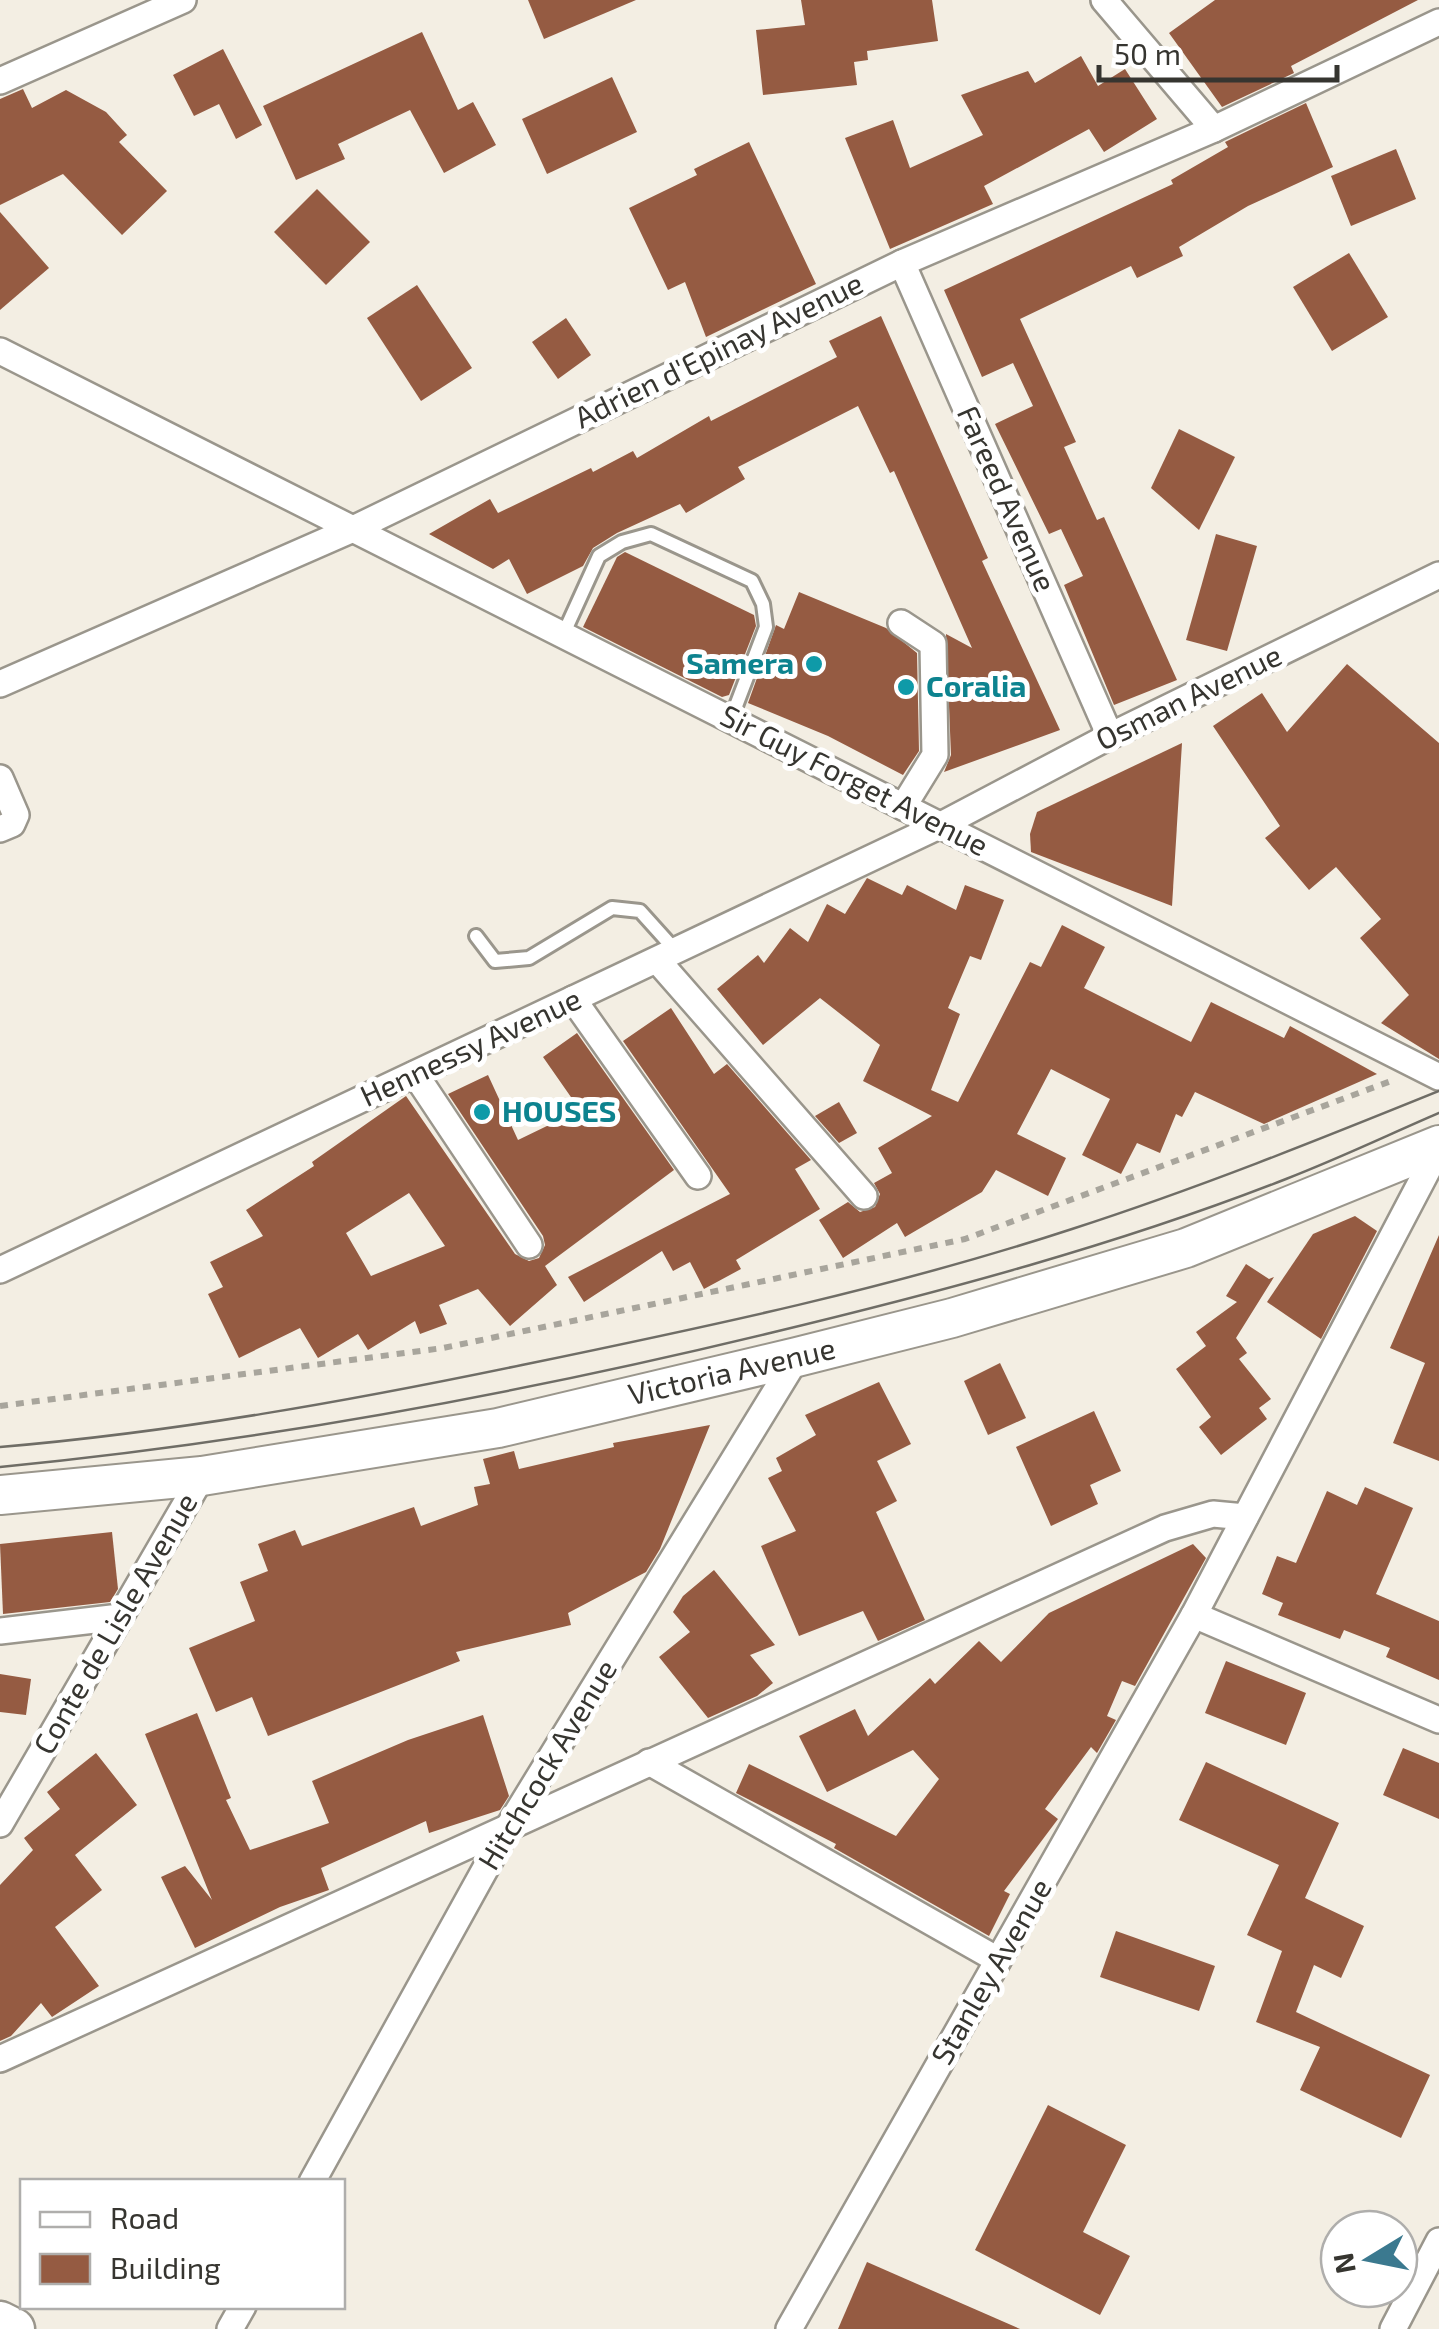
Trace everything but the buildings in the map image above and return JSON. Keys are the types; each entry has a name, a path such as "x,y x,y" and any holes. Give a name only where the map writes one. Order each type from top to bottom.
{"main road":[{"name":"Victoria Avenue","path":"0,1495 202,1476 498,1428 797,1358 952,1318 1186,1248 1439,1146"},
{"path":"0,2322 14,2329"}],"street":[{"path":"0,81 183,0"},
{"path":"1104,0 1214,129"},
{"name":"Adrien d'Epinay Avenue","path":"0,684 353,529 902,262 1214,129 1439,22"},
{"name":"Fareed Avenue","path":"902,262 1110,736"},
{"name":"Sir Guy Forget Avenue","path":"0,351 1431,1073"},
{"name":"Osman Avenue","path":"941,826 1110,736 1437,578"},
{"path":"901,623 933,644 935,755 903,806"},
{"path":"0,778 16,815 12,824 0,829"},
{"name":"Hennessy Avenue","path":"0,1270 941,826"},
{"path":"666,955 864,1196"},
{"path":"573,999 698,1176"},
{"path":"415,1074 529,1245"},
{"name":"Stanley Avenue","path":"789,2329 1194,1615 1439,1146"},
{"name":"Hitchcock Avenue","path":"314,2179 508,1826 797,1358"},
{"name":"Conte de Lisle Avenue","path":"0,1824 202,1476"},
{"path":"0,2059 1165,1528 1213,1514 1246,1517"},
{"path":"1194,1615 1439,1720"},
{"path":"0,1631 120,1617"},
{"path":"648,1762 998,1960"},
{"path":"1393,2329 1437,2248"}],"lane":[{"path":"563,635 598,556 622,542 651,534 752,581 763,604 766,628 731,719"},
{"path":"476,936 495,962 529,958 612,908 640,911 666,955"}],"path":[{"path":"0,1406 443,1348 965,1239 1431,1073"}],"tram line":[{"path":"0,1447 131,1433 327,1403 799,1305 1004,1250 1118,1214 1439,1091"},
{"path":"0,1467 193,1444 385,1414 576,1377 832,1318 1029,1266 1158,1225 1305,1171 1439,1113"}],"place":[{"name":"Samera","path":"814,664"},
{"name":"Coralia","path":"906,687"},
{"name":"HOUSES","path":"482,1112"}]}
